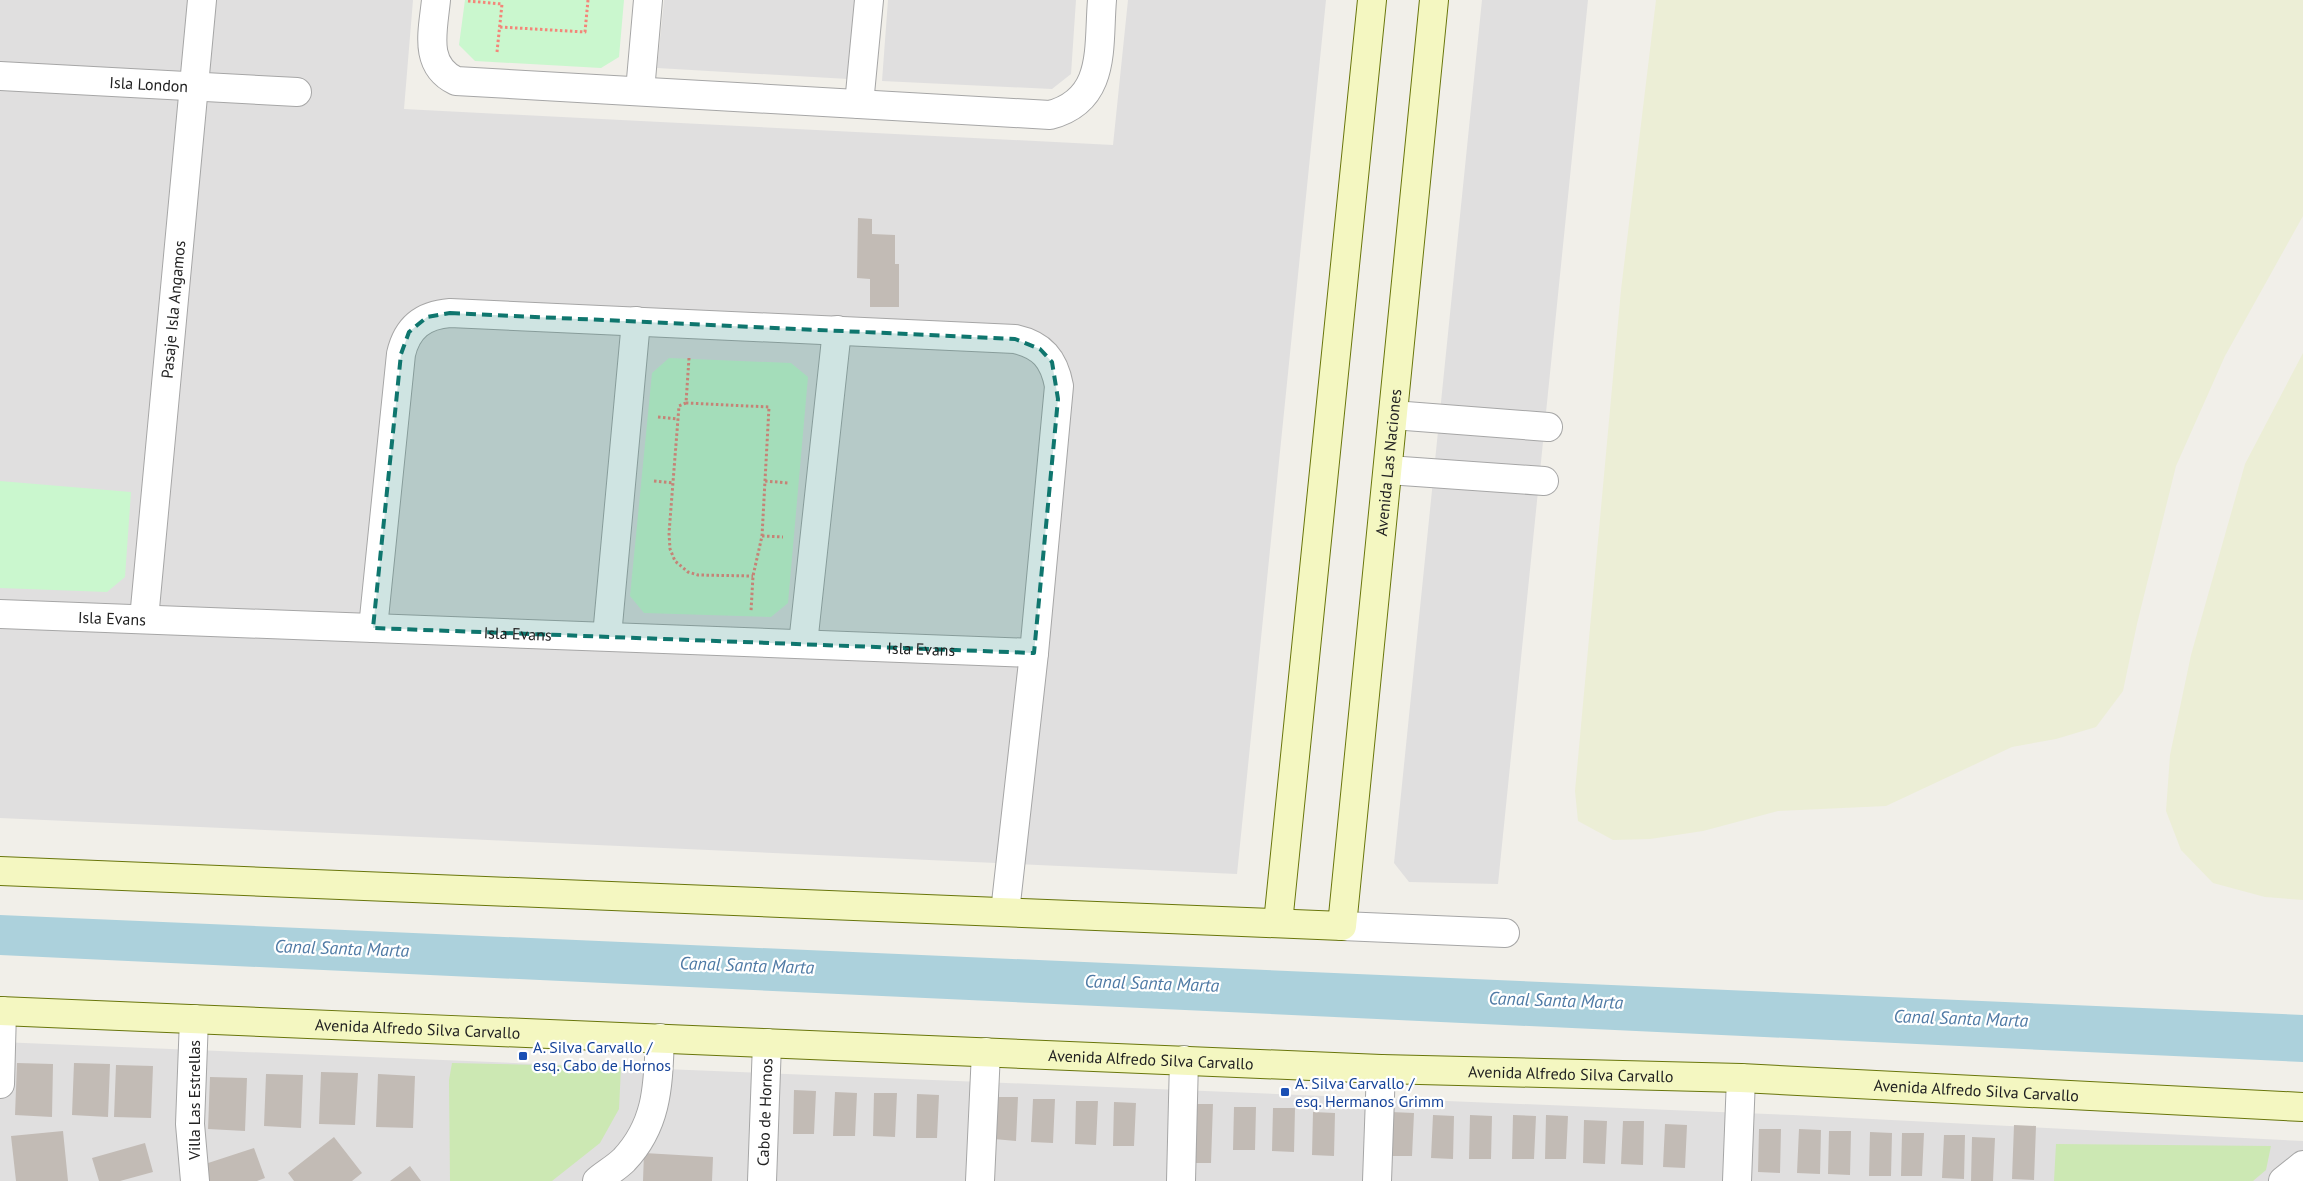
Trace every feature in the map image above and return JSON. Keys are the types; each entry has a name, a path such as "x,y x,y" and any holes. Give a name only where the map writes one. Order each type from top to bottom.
{"street":[{"name":"Pasaje Isla Angamos","path":"144,619 202,0"},
{"path":"436,0 432,52 440,70 456,81 1035,114 1065,111 1078,103 1093,84 1096,72 1102,0"},
{"path":"640,92 648,0"},
{"path":"859,104 868,0"},
{"path":"1278,923 1372,0"},
{"name":"Avenida Las Naciones","path":"1342,926 1434,0"},
{"name":"Isla London","path":"0,76 297,92"},
{"path":"372,628 401,354 409,332 426,317 450,313 837,330 1015,339 1040,348 1052,362 1059,386 1034,653 1005,912"},
{"path":"607,636 636,321"},
{"path":"803,644 837,330"},
{"path":"1393,414 1548,427"},
{"path":"1388,470 1544,480"},
{"name":"Isla Evans","path":"0,614 1034,653"},
{"path":"0,871 1505,932"},
{"path":"0,1084 1,1011"},
{"name":"Avenida Alfredo Silva Carvallo","path":"1,1011 1381,1069 1741,1078 2303,1107"},
{"name":"Villa Las Estrellas","path":"194,1020 190,1124 195,1181"},
{"path":"597,1181 624,1160 646,1131 656,1100 660,1038"},
{"name":"Cabo de Hornos","path":"762,1181 767,1043"},
{"path":"980,1181 986,1052"},
{"path":"1180,1181 1184,1060"},
{"path":"1377,1181 1381,1069"},
{"path":"1737,1181 1741,1078"},
{"path":"2283,1181 2303,1165"}],"path":[{"path":"500,27 584,32 588,0"},
{"path":"464,1 503,2 497,53"},
{"path":"686,404 689,358"},
{"path":"750,617 753,576 762,536 769,407 686,404 679,406 670,549 679,567 698,575 753,576"},
{"path":"655,417 678,419"},
{"path":"649,481 673,483"},
{"path":"765,482 790,483"},
{"path":"762,536 786,537"}],"highlighted area":[{"path":"450,313 1015,339 1040,349 1052,362 1058,399 1034,653 373,628 401,354 409,332 427,317"}],"shaded area":[{"path":"0,0 413,0 404,109 1113,145 1128,0 1326,0 1237,874 0,818"},
{"path":"664,0 855,0 848,79 657,68"},
{"path":"888,0 1076,0 1071,74 1052,89 882,81"},
{"path":"1482,0 1588,0 1498,884 1409,882 1394,863"},
{"path":"0,1042 1793,1115 2303,1141 2303,1181 0,1181"}],"green space":[{"path":"465,0 624,0 619,57 601,68 475,61 459,45"},
{"path":"1656,0 2303,0 2303,216 2225,356 2176,466 2137,624 2123,691 2096,727 2056,739 2012,747 1886,806 1778,811 1703,831 1650,839 1613,840 1578,821 1575,791 1621,290"},
{"path":"2303,353 2303,900 2265,897 2213,883 2181,850 2166,811 2170,755 2191,655 2245,464"},
{"path":"669,358 791,363 808,377 788,603 771,617 644,613 630,596 652,373"},
{"path":"0,481 131,492 125,577 107,592 0,588"},
{"path":"452,1063 621,1067 619,1109 600,1143 552,1181 450,1181 449,1080"},
{"path":"2056,1144 2271,1146 2266,1170 2253,1181 2054,1181"}],"water":[{"name":"Canal Santa Marta","path":"0,915 2303,1015 2303,1062 0,955"}],"building":[{"path":"858,218 872,219 872,234 895,235 895,264 899,264 899,307 870,307 870,279 857,278"},
{"path":"17,1063 53,1064 52,1117 15,1115"},
{"path":"74,1063 110,1064 108,1117 72,1115"},
{"path":"116,1065 153,1066 151,1118 114,1117"},
{"path":"321,1072 358,1073 355,1125 319,1124"},
{"path":"266,1074 303,1075 301,1128 264,1126"},
{"path":"378,1074 415,1076 413,1128 376,1127"},
{"path":"210,1077 247,1078 245,1131 208,1129"},
{"path":"794,1090 816,1091 814,1134 793,1134"},
{"path":"835,1092 857,1093 855,1136 833,1136"},
{"path":"874,1093 897,1093 895,1137 873,1136"},
{"path":"917,1094 939,1095 937,1138 916,1138"},
{"path":"996,1097 1018,1097 1016,1141 994,1139"},
{"path":"1033,1099 1055,1099 1053,1143 1031,1142"},
{"path":"1076,1101 1098,1101 1096,1145 1075,1144"},
{"path":"1114,1102 1136,1103 1134,1146 1113,1146"},
{"path":"1191,1104 1213,1104 1211,1163 1190,1163"},
{"path":"1234,1107 1256,1107 1255,1150 1233,1150"},
{"path":"1273,1108 1295,1108 1294,1152 1272,1151"},
{"path":"1313,1112 1335,1113 1334,1156 1312,1155"},
{"path":"1391,1112 1414,1113 1412,1156 1390,1156"},
{"path":"1433,1115 1454,1116 1453,1159 1431,1158"},
{"path":"1470,1115 1492,1116 1491,1159 1469,1159"},
{"path":"1513,1115 1536,1116 1534,1159 1512,1159"},
{"path":"1546,1115 1568,1116 1566,1159 1545,1159"},
{"path":"1584,1120 1607,1121 1605,1164 1583,1163"},
{"path":"1623,1121 1644,1121 1643,1165 1621,1164"},
{"path":"1665,1124 1687,1125 1685,1168 1663,1167"},
{"path":"2014,1125 2036,1126 2034,1180 2012,1179"},
{"path":"1759,1129 1781,1129 1780,1173 1758,1172"},
{"path":"1799,1129 1821,1130 1820,1174 1797,1173"},
{"path":"63,1131 68,1181 16,1181 11,1136"},
{"path":"1829,1131 1851,1131 1850,1175 1828,1174"},
{"path":"1870,1132 1892,1133 1891,1176 1869,1176"},
{"path":"1902,1133 1924,1133 1922,1176 1901,1176"},
{"path":"1944,1135 1965,1135 1964,1179 1942,1178"},
{"path":"334,1137 362,1173 352,1181 294,1181 288,1173"},
{"path":"1972,1137 1995,1138 1993,1181 1971,1181"},
{"path":"145,1143 153,1172 120,1181 99,1181 92,1158"},
{"path":"254,1148 265,1178 257,1181 208,1181 202,1165"},
{"path":"644,1153 713,1157 712,1181 643,1181"},
{"path":"410,1166 421,1181 390,1181"}],"place":[{"name":"A. Silva Carvallo / esq. Cabo de Hornos","path":"523,1056"},
{"name":"A. Silva Carvallo / esq. Hermanos Grimm","path":"1285,1092"}]}
